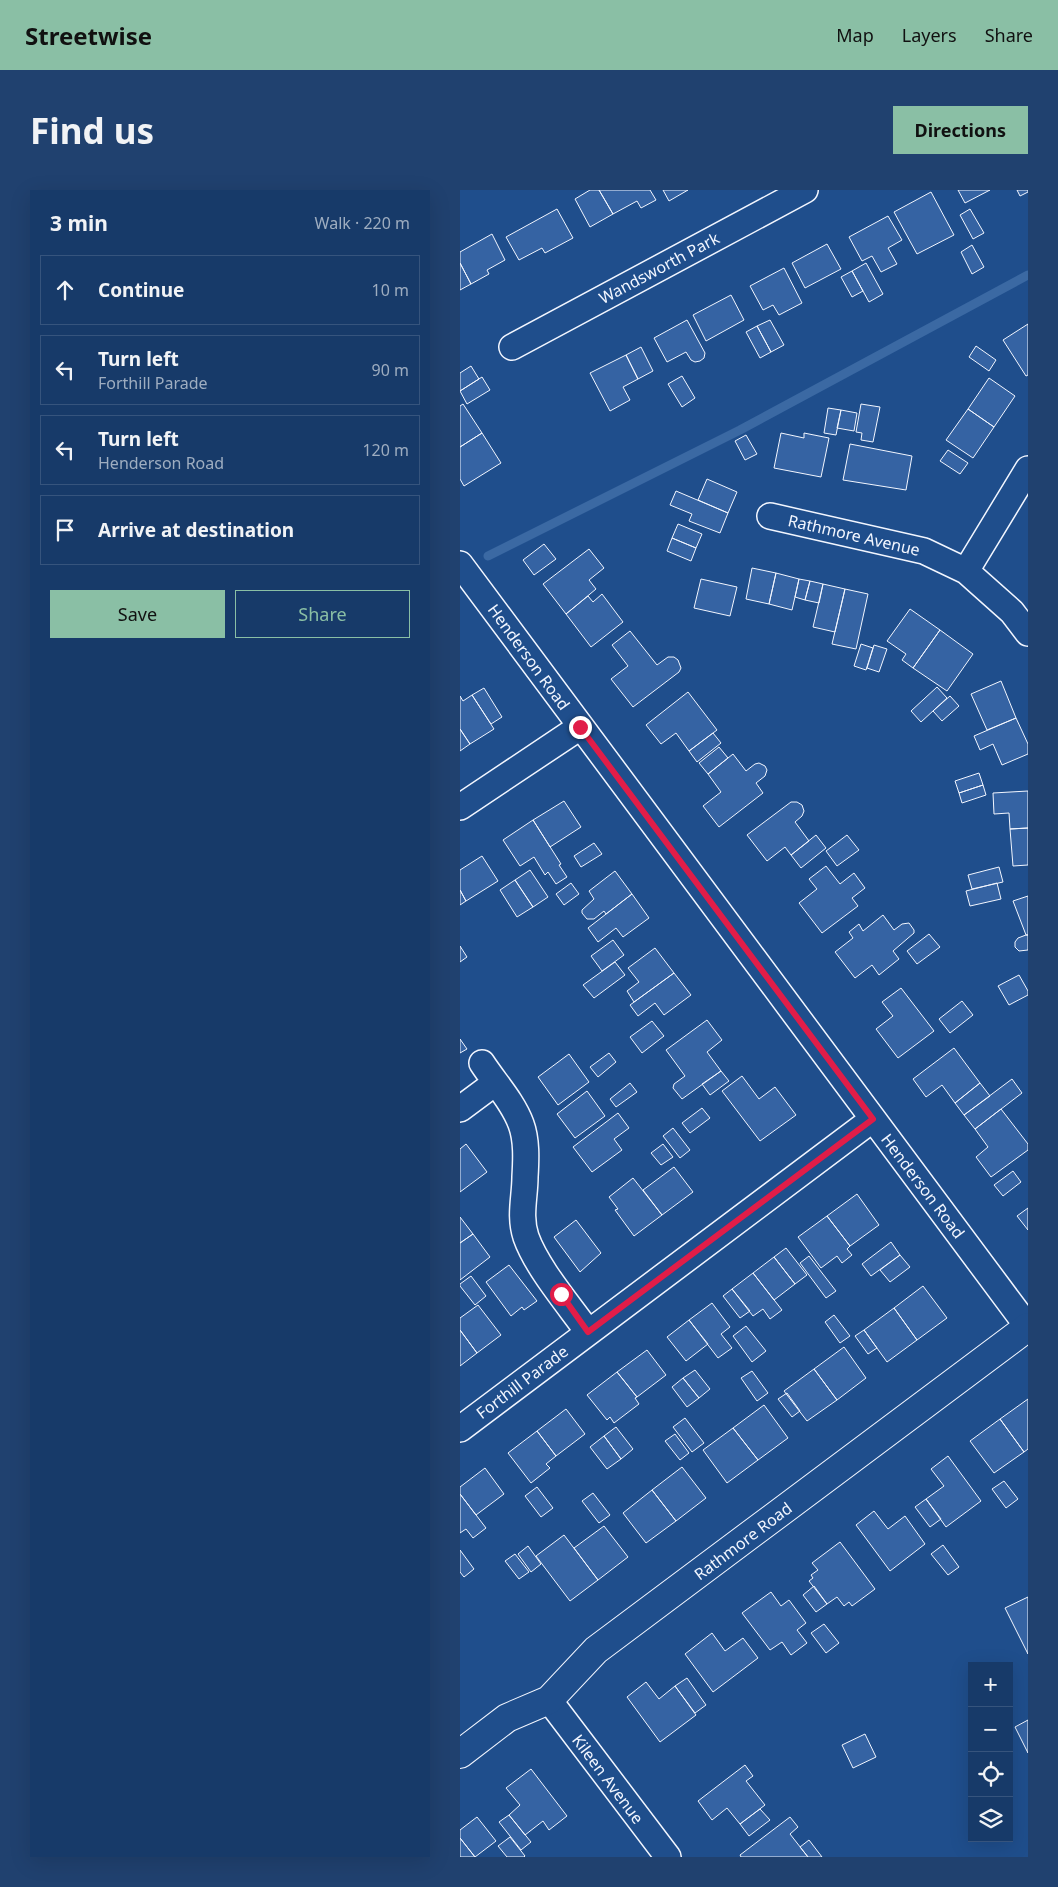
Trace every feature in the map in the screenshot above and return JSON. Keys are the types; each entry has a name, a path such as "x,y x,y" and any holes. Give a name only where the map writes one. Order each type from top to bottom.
{"street":[{"name":"Wandsworth Park","path":"512,347 805,190"},
{"path":"966,572 1028,470"},
{"name":"Rathmore Avenue","path":"770,516 924,551 966,572 1012,612 1028,633"},
{"name":"Henderson Road","path":"460,564 1028,1327"},
{"path":"460,807 580,727"},
{"path":"460,1109 489,1073 522,1124 525,1142 525,1179 521,1209 526,1237 540,1263 588,1332"},
{"name":"Forthill Parade","path":"460,1429 873,1119"},
{"name":"Rathmore Road","path":"460,1754 507,1718 549,1700 596,1650 1028,1327"},
{"name":"Kileen Avenue","path":"549,1700 668,1857"}],"building":[{"path":"590,190 599,190 613,214 590,227 575,199"},
{"path":"599,190 650,190 656,200 641,208 637,201 613,214"},
{"path":"663,190 688,190 669,201"},
{"path":"958,190 990,190 965,203"},
{"path":"1017,190 1028,190 1028,192 1020,196"},
{"path":"931,192 954,235 917,254 894,212"},
{"path":"557,209 573,238 545,253 542,248 519,260 506,237"},
{"path":"970,209 984,233 973,239 960,215"},
{"path":"888,216 902,240 888,248 897,264 881,272 872,256 862,261 849,237"},
{"path":"492,234 505,260 487,270 489,274 471,284 460,263 460,252"},
{"path":"827,244 841,269 805,288 792,263"},
{"path":"972,245 984,267 972,274 961,252"},
{"path":"460,263 471,284 460,290"},
{"path":"866,263 883,294 869,302 852,271"},
{"path":"784,268 802,303 779,315 773,305 763,310 750,286"},
{"path":"852,271 863,291 852,297 841,277"},
{"path":"731,295 744,320 706,341 693,315"},
{"path":"687,320 705,353 704,358 695,362 691,360 686,352 667,362 654,338"},
{"path":"770,320 784,345 771,352 757,326"},
{"path":"1028,324 1028,375 1026,376 1003,340"},
{"path":"757,326 771,352 760,358 746,332"},
{"path":"976,346 996,360 989,371 969,357"},
{"path":"641,347 653,371 638,379 626,355"},
{"path":"626,355 638,379 623,387 630,400 610,411 590,373"},
{"path":"471,366 479,379 460,391 460,373"},
{"path":"682,376 695,398 682,407 668,384"},
{"path":"482,377 490,390 467,404 460,391"},
{"path":"989,378 1015,396 994,427 968,409"},
{"path":"463,404 482,433 460,447 460,406"},
{"path":"861,404 880,407 873,442 861,440 862,433 856,432"},
{"path":"828,408 841,410 836,435 824,433"},
{"path":"968,409 994,427 973,458 946,440"},
{"path":"841,410 857,413 854,431 837,428"},
{"path":"482,433 501,463 464,486 460,479 460,447"},
{"path":"781,433 804,438 804,433 829,438 821,477 774,468"},
{"path":"746,435 757,454 745,460 735,441"},
{"path":"850,444 912,456 906,490 843,480"},
{"path":"948,450 968,463 960,474 940,461"},
{"path":"707,479 737,492 728,513 698,500"},
{"path":"676,491 728,513 720,533 689,521 692,514 670,505"},
{"path":"678,524 702,534 696,548 672,538"},
{"path":"672,538 696,548 691,561 667,551"},
{"path":"544,544 556,559 534,575 523,560"},
{"path":"589,549 604,568 589,580 596,589 566,614 543,584"},
{"path":"752,568 776,573 769,604 746,599"},
{"path":"776,573 799,579 792,610 769,604"},
{"path":"701,579 737,587 730,616 694,608"},
{"path":"799,579 810,581 805,600 795,597"},
{"path":"810,581 823,584 819,603 805,600"},
{"path":"823,584 845,589 835,632 813,627"},
{"path":"845,589 868,594 856,649 832,644"},
{"path":"602,594 623,622 591,647 566,614 588,596 593,602"},
{"path":"910,609 940,630 913,668 902,660 906,654 887,641"},
{"path":"940,630 973,654 947,691 913,668"},
{"path":"630,631 657,665 668,657 674,657 678,660 681,668 679,672 633,707 611,679 628,666 612,645"},
{"path":"861,644 873,648 866,670 854,666"},
{"path":"874,645 887,649 879,672 867,668"},
{"path":"1001,681 1016,718 987,730 971,694"},
{"path":"937,687 947,698 921,722 911,711"},
{"path":"484,688 502,717 491,724 472,695"},
{"path":"688,692 717,730 689,751 676,733 661,744 646,725"},
{"path":"472,695 494,729 470,744 460,729 460,696 463,701"},
{"path":"950,696 959,706 942,721 933,711"},
{"path":"1016,718 1028,744 1028,754 1002,765 993,744 980,750 974,736"},
{"path":"460,729 470,744 460,751"},
{"path":"713,733 721,743 697,762 689,751"},
{"path":"719,747 728,758 708,774 699,763"},
{"path":"733,754 746,771 755,764 759,763 765,766 767,770 765,776 756,783 763,793 719,827 703,806 721,792 708,774"},
{"path":"979,773 983,785 959,793 955,781"},
{"path":"983,785 986,795 962,803 959,793"},
{"path":"1028,791 1028,828 1010,829 1009,813 994,814 993,793"},
{"path":"564,801 581,827 550,847 533,820"},
{"path":"791,802 797,802 802,805 804,811 802,816 795,822 809,841 791,855 785,847 767,861 747,835"},
{"path":"533,820 561,864 559,865 567,877 556,884 548,872 545,875 534,857 520,866 503,840"},
{"path":"1028,828 1028,865 1013,866 1010,829"},
{"path":"816,835 826,848 801,868 791,855"},
{"path":"847,835 859,850 837,866 826,851"},
{"path":"594,843 602,854 581,867 574,856"},
{"path":"482,856 498,881 466,901 460,890 460,870"},
{"path":"826,866 840,884 854,873 865,888 852,898 858,906 822,933 799,903 817,889 809,879"},
{"path":"999,867 1003,882 972,889 968,875"},
{"path":"530,870 548,897 533,907 515,880"},
{"path":"615,871 632,894 606,914 604,911 594,919 587,919 582,910 594,899 589,891"},
{"path":"515,880 533,907 517,917 500,890"},
{"path":"571,883 579,894 564,905 556,894"},
{"path":"997,883 1001,899 970,906 966,891"},
{"path":"460,890 466,901 460,905"},
{"path":"632,894 649,918 623,937 616,928 598,942 588,928"},
{"path":"1028,896 1028,935 1026,935 1013,901"},
{"path":"883,915 894,930 902,924 909,923 914,933 893,951 899,959 879,975 872,965 855,978 835,952 853,938 849,932 859,924 863,931"},
{"path":"929,934 940,947 917,964 907,951"},
{"path":"1028,935 1028,950 1019,951 1015,947 1015,942 1018,938"},
{"path":"613,940 624,955 602,971 591,956"},
{"path":"460,946 467,957 460,962"},
{"path":"655,948 674,973 634,1002 627,991 639,982 628,968"},
{"path":"615,962 625,975 594,998 583,985"},
{"path":"674,973 691,995 664,1015 655,1003 638,1016 630,1005"},
{"path":"1019,975 1028,991 1028,995 1009,1005 998,986"},
{"path":"901,988 934,1031 898,1058 876,1029 893,1016 882,1002"},
{"path":"962,1001 973,1015 950,1033 939,1019"},
{"path":"707,1020 722,1040 707,1052 721,1071 682,1099 673,1088 674,1084 685,1076 666,1050"},
{"path":"652,1021 664,1036 642,1053 630,1037"},
{"path":"460,1039 467,1049 460,1053"},
{"path":"954,1048 980,1083 955,1103 942,1085 926,1097 913,1079"},
{"path":"609,1053 616,1062 598,1077 590,1067"},
{"path":"569,1054 589,1082 558,1105 538,1077"},
{"path":"721,1071 729,1081 710,1095 702,1084"},
{"path":"742,1076 759,1099 775,1087 796,1115 760,1141 722,1091"},
{"path":"1012,1079 1022,1093 975,1129 964,1115"},
{"path":"630,1083 637,1092 616,1107 610,1099"},
{"path":"980,1083 990,1096 964,1115 955,1103"},
{"path":"587,1091 605,1116 575,1138 557,1114"},
{"path":"702,1108 710,1118 690,1133 682,1123"},
{"path":"1001,1109 1028,1144 1028,1150 991,1177 976,1157 988,1147 975,1129"},
{"path":"618,1113 629,1128 614,1139 622,1150 592,1172 573,1147"},
{"path":"673,1128 690,1150 680,1158 663,1136"},
{"path":"466,1144 487,1172 460,1192 460,1149"},
{"path":"663,1144 673,1157 661,1165 651,1153"},
{"path":"674,1167 693,1192 662,1215 643,1190"},
{"path":"1013,1171 1021,1182 1003,1196 994,1185"},
{"path":"633,1178 662,1215 634,1236 615,1210 618,1209 609,1197"},
{"path":"857,1194 879,1225 850,1246 827,1216"},
{"path":"1028,1208 1028,1230 1017,1216"},
{"path":"827,1216 850,1246 847,1249 852,1255 842,1263 837,1256 821,1268 798,1237"},
{"path":"460,1217 473,1234 460,1243"},
{"path":"576,1220 601,1253 580,1272 554,1237"},
{"path":"473,1234 490,1257 460,1280 460,1243"},
{"path":"891,1242 900,1255 871,1276 862,1264"},
{"path":"786,1248 807,1275 795,1284 774,1257"},
{"path":"900,1255 910,1267 890,1282 880,1270"},
{"path":"809,1256 836,1291 826,1298 800,1263"},
{"path":"774,1257 795,1284 774,1300 753,1273"},
{"path":"509,1265 537,1301 524,1310 522,1307 511,1316 486,1282"},
{"path":"753,1273 782,1310 770,1319 763,1309 753,1316 732,1289"},
{"path":"471,1276 486,1296 475,1305 460,1286"},
{"path":"923,1286 947,1318 917,1340 894,1308"},
{"path":"732,1289 750,1311 740,1318 723,1296"},
{"path":"712,1303 730,1327 721,1334 732,1348 718,1358 689,1320"},
{"path":"478,1305 501,1335 477,1353 460,1330 460,1318"},
{"path":"894,1308 917,1340 887,1362 864,1330"},
{"path":"834,1315 850,1336 840,1343 825,1322"},
{"path":"689,1320 708,1344 686,1361 667,1337"},
{"path":"746,1326 766,1351 752,1362 733,1336"},
{"path":"460,1330 477,1353 460,1366"},
{"path":"864,1330 877,1348 868,1354 855,1336"},
{"path":"844,1347 866,1378 837,1400 814,1369"},
{"path":"647,1350 666,1375 637,1397 617,1372"},
{"path":"814,1369 837,1400 807,1421 784,1391"},
{"path":"695,1370 710,1389 699,1398 683,1378"},
{"path":"752,1371 768,1393 757,1401 741,1378"},
{"path":"617,1372 637,1397 635,1398 639,1404 614,1423 610,1417 607,1420 587,1395"},
{"path":"683,1378 699,1398 687,1407 672,1387"},
{"path":"787,1393 800,1411 792,1417 778,1399"},
{"path":"1028,1399 1028,1449 1024,1452 1000,1419"},
{"path":"764,1405 788,1438 758,1460 733,1428"},
{"path":"566,1409 585,1434 556,1456 537,1431"},
{"path":"685,1418 704,1443 692,1452 673,1427"},
{"path":"1000,1419 1024,1452 994,1473 970,1441"},
{"path":"616,1427 633,1449 621,1459 604,1436"},
{"path":"733,1428 758,1460 727,1483 703,1450"},
{"path":"537,1431 556,1456 546,1464 550,1468 531,1483 508,1453"},
{"path":"675,1434 689,1453 680,1460 665,1441"},
{"path":"604,1436 621,1459 607,1469 590,1447"},
{"path":"948,1456 981,1501 946,1527 926,1499 944,1486 931,1469"},
{"path":"682,1467 706,1498 676,1521 652,1490"},
{"path":"485,1468 504,1494 476,1515 460,1494 460,1487"},
{"path":"1004,1481 1018,1499 1006,1508 992,1489"},
{"path":"537,1487 553,1508 541,1517 525,1496"},
{"path":"652,1490 676,1521 646,1543 623,1513"},
{"path":"593,1493 610,1515 599,1523 582,1501"},
{"path":"460,1494 486,1528 473,1538 466,1529 460,1533"},
{"path":"926,1499 941,1519 930,1527 915,1507"},
{"path":"874,1511 888,1529 905,1516 925,1544 890,1571 856,1525"},
{"path":"604,1526 628,1557 598,1580 574,1548"},
{"path":"564,1535 598,1580 570,1601 536,1556"},
{"path":"840,1542 875,1589 852,1606 849,1602 844,1606 837,1597 827,1604 809,1581 813,1578 811,1575 818,1570 812,1563"},
{"path":"943,1545 959,1567 948,1575 931,1554"},
{"path":"528,1546 541,1564 531,1572 518,1554"},
{"path":"460,1550 474,1569 464,1577 460,1572"},
{"path":"515,1554 529,1572 519,1579 505,1561"},
{"path":"814,1586 827,1604 816,1612 803,1595"},
{"path":"771,1592 781,1606 789,1600 806,1623 797,1630 807,1643 791,1655 782,1642 770,1650 742,1613"},
{"path":"1028,1597 1028,1654 1005,1608"},
{"path":"824,1624 839,1643 826,1653 811,1633"},
{"path":"712,1633 725,1651 743,1638 758,1658 713,1692 685,1654"},
{"path":"687,1678 706,1705 695,1713 675,1686"},
{"path":"646,1682 659,1699 675,1686 696,1715 660,1742 627,1697"},
{"path":"1028,1720 1028,1753 1015,1727"},
{"path":"865,1734 876,1757 853,1768 842,1745"},
{"path":"745,1765 753,1776 746,1781 765,1805 740,1824 727,1808 712,1820 698,1801"},
{"path":"531,1769 567,1816 549,1830 543,1821 525,1835 509,1815 520,1805 506,1788"},
{"path":"760,1809 770,1820 749,1836 740,1824"},
{"path":"509,1815 531,1842 521,1850 499,1822"},
{"path":"477,1817 496,1841 475,1857 460,1838 460,1830"},
{"path":"790,1817 798,1827 790,1834 808,1857 741,1857 740,1855"},
{"path":"510,1837 524,1857 507,1857 498,1846"},
{"path":"460,1838 475,1857 460,1857"},
{"path":"809,1840 822,1857 808,1857 800,1847"}],"waterway":[{"path":"488,556 740,430 1028,275"}],"route":[{"path":"561,1294 588,1332 873,1119 580,727"}]}
